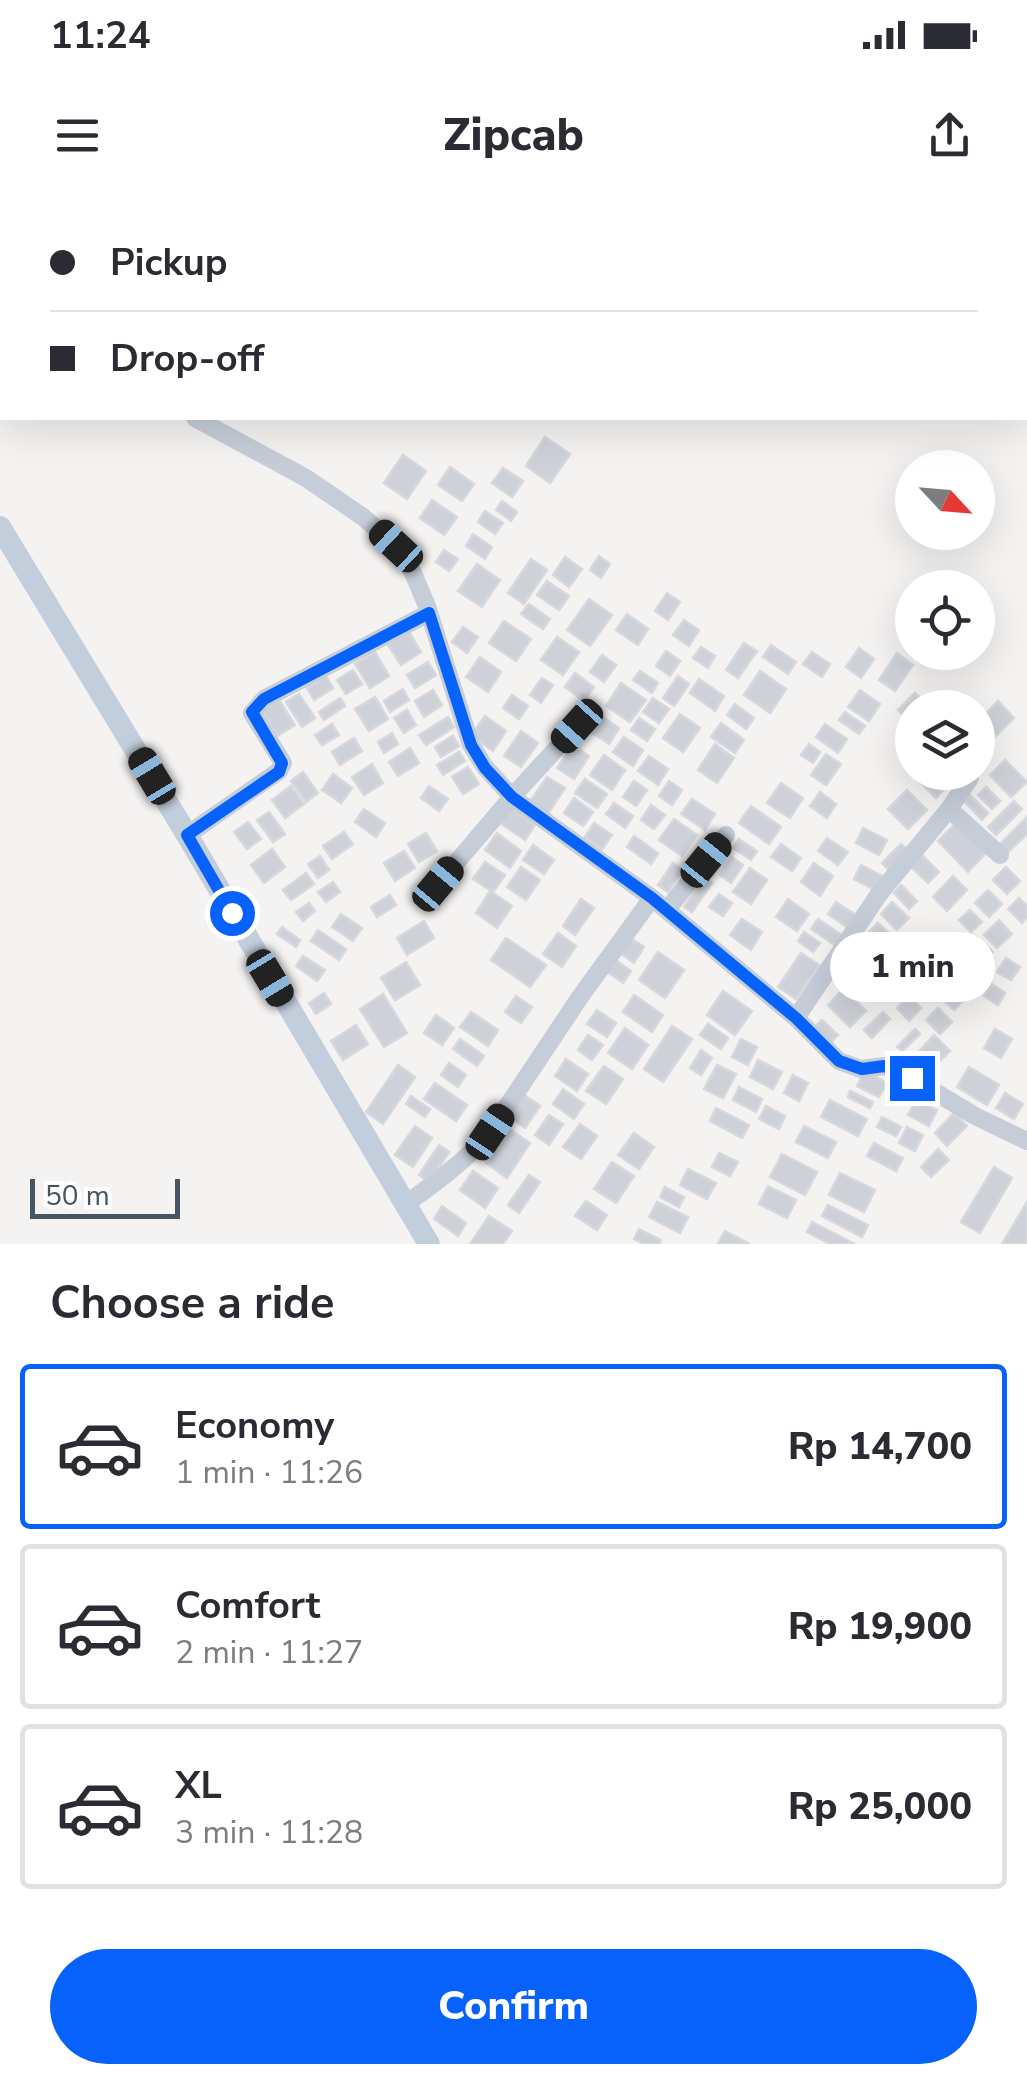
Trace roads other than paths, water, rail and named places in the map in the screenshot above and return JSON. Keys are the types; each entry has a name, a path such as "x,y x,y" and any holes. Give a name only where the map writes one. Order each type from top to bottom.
{"main road":[{"path":"0,526 429,1244"}],"street":[{"path":"200,420 306,478 364,517 396,546 413,573 429,613 471,745 485,768 512,797 660,904 796,1018 839,1061 862,1069 884,1066 1027,1141"},
{"path":"187,835 279,772 282,763 252,712 264,699 429,613"},
{"path":"438,884 577,726"},
{"path":"796,1018 878,894 962,790"},
{"path":"949,809 1000,855"},
{"path":"406,1204 475,1150 580,997 726,835"}]}
